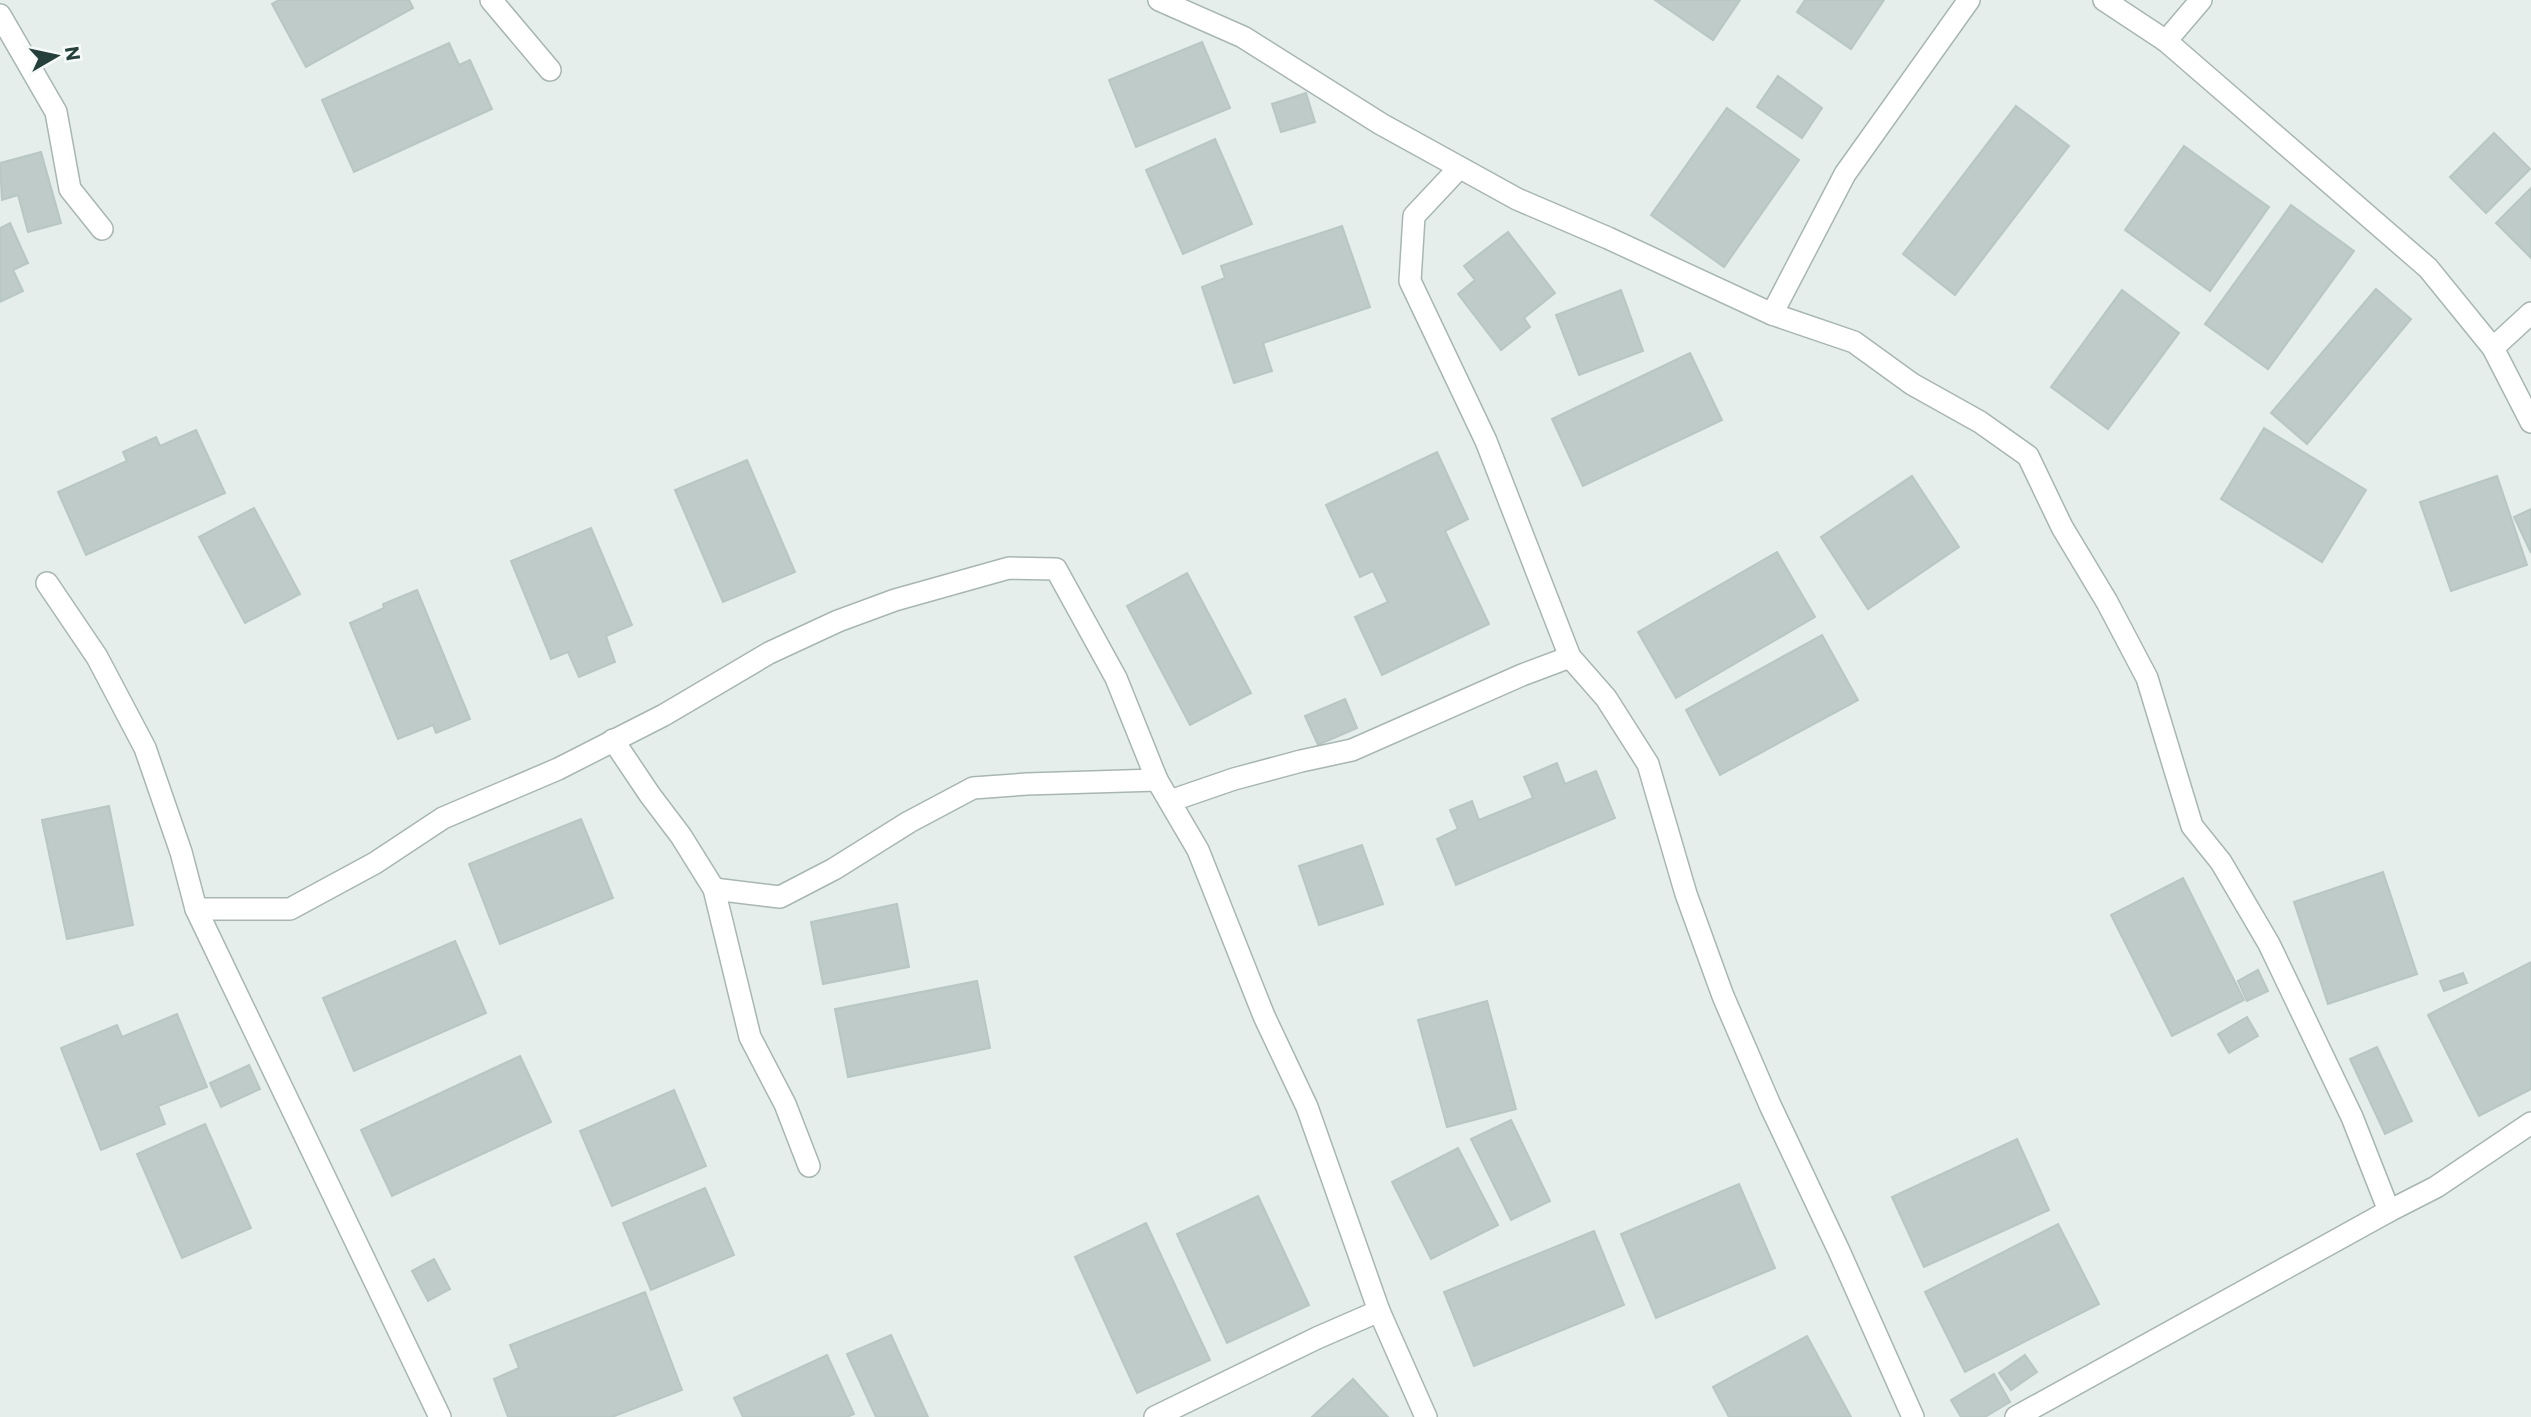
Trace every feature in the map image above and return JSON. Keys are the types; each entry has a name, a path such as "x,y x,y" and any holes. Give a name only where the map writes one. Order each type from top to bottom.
{"street":[{"path":"491,0 550,70"},
{"path":"1159,0 1242,37 1381,124 1517,199 1772,314 1854,342 1912,384 1980,422 2028,456 2062,527 2107,602 2147,678 2192,826 2221,862 2269,944 2352,1117 2389,1211"},
{"path":"1772,314 1845,174 1969,0"},
{"path":"2104,0 2166,41 2428,268 2493,348 2531,422"},
{"path":"2166,41 2201,0"},
{"path":"0,15 57,112 70,189 102,229"},
{"path":"1459,168 1415,216 1410,281 1486,441 1570,657 1606,698 1648,764 1686,894 1723,996 1913,1417"},
{"path":"2493,348 2531,313"},
{"path":"196,909 290,909 375,863 443,818 558,769 664,715 769,653 838,621 895,600 1009,568 1056,569 1116,678 1157,780 1198,849 1264,1016 1307,1107 1379,1311 1426,1417"},
{"path":"47,583 97,657 145,748 181,852 196,909 440,1417"},
{"path":"1170,801 1248,776 1352,750 1522,675 1570,657"},
{"path":"613,740 681,836 714,889 750,1037 785,1104 809,1166"},
{"path":"714,889 780,897 834,869 909,822 973,788 1157,780"},
{"path":"2016,1417 2436,1187 2531,1123"},
{"path":"1155,1417 1317,1338 1379,1311"}],"building":[{"path":"279,0 409,0 413,8 306,67 272,4"},
{"path":"1655,0 1740,0 1713,40"},
{"path":"1805,0 1884,0 1851,49 1797,12"},
{"path":"1202,42 1230,108 1136,147 1109,80"},
{"path":"449,43 459,65 470,60 492,109 354,172 322,100"},
{"path":"1778,76 1822,108 1802,138 1757,107"},
{"path":"1306,93 1315,122 1281,132 1272,104"},
{"path":"2016,106 2069,146 1955,295 1903,254"},
{"path":"1727,108 1799,160 1724,267 1651,215"},
{"path":"2494,133 2530,169 2486,213 2450,177"},
{"path":"1215,139 1252,224 1183,254 1146,170"},
{"path":"2184,146 2269,207 2210,291 2125,230"},
{"path":"41,152 61,223 28,232 18,195 2,200 0,163"},
{"path":"2531,188 2531,258 2496,223"},
{"path":"2291,205 2354,251 2268,369 2205,324"},
{"path":"10,223 28,263 13,270 23,291 0,302 0,228"},
{"path":"1342,226 1370,307 1263,343 1272,371 1234,383 1202,287 1225,278 1221,266"},
{"path":"1508,232 1555,293 1524,318 1530,327 1501,350 1458,294 1475,280 1464,266"},
{"path":"2376,289 2411,319 2307,444 2271,413"},
{"path":"1621,290 1643,351 1579,375 1556,315"},
{"path":"2122,290 2179,333 2108,429 2051,387"},
{"path":"1690,353 1722,420 1583,486 1552,419"},
{"path":"2264,428 2366,490 2322,562 2221,499"},
{"path":"196,430 225,493 86,555 58,492 127,461 123,452 156,437 160,446"},
{"path":"1437,452 1468,519 1445,531 1489,624 1382,675 1355,617 1388,602 1373,571 1360,577 1326,505"},
{"path":"747,460 795,572 723,602 675,490"},
{"path":"1912,476 1959,547 1868,609 1821,537"},
{"path":"2497,476 2527,565 2451,591 2420,502"},
{"path":"254,508 300,594 245,623 199,537"},
{"path":"2531,509 2531,553 2514,517"},
{"path":"591,528 632,625 606,636 615,662 579,677 568,652 551,659 511,561"},
{"path":"1777,552 1815,617 1676,698 1638,632"},
{"path":"1187,573 1251,693 1190,725 1127,606"},
{"path":"417,590 470,719 436,733 433,725 398,739 350,623 384,608 383,604"},
{"path":"1822,635 1858,700 1720,775 1686,710"},
{"path":"1345,699 1357,728 1318,745 1305,716"},
{"path":"1557,763 1565,784 1596,771 1615,818 1456,885 1437,839 1458,829 1450,810 1472,801 1479,820 1533,798 1524,777"},
{"path":"109,806 133,925 67,939 42,820"},
{"path":"581,819 613,898 500,944 469,864"},
{"path":"1362,845 1383,904 1319,925 1299,866"},
{"path":"2383,872 2417,974 2328,1004 2294,902"},
{"path":"2183,878 2244,1000 2172,1036 2111,915"},
{"path":"897,904 909,967 823,984 811,922"},
{"path":"455,941 486,1013 354,1071 323,998"},
{"path":"2531,962 2531,1089 2479,1116 2428,1015"},
{"path":"2258,970 2268,991 2247,1001 2238,981"},
{"path":"2463,973 2467,983 2444,991 2440,981"},
{"path":"977,981 990,1048 848,1077 835,1009"},
{"path":"1487,1001 1516,1109 1447,1127 1418,1020"},
{"path":"177,1014 207,1087 158,1106 165,1124 101,1150 61,1048 117,1025 122,1037"},
{"path":"2247,1017 2258,1036 2229,1053 2218,1034"},
{"path":"2377,1047 2412,1121 2385,1134 2350,1059"},
{"path":"520,1056 551,1122 392,1196 361,1130"},
{"path":"249,1065 260,1089 221,1107 210,1083"},
{"path":"674,1090 706,1166 612,1206 580,1131"},
{"path":"1511,1120 1550,1201 1511,1220 1471,1139"},
{"path":"205,1124 251,1228 182,1258 137,1154"},
{"path":"2017,1139 2049,1210 1924,1267 1892,1197"},
{"path":"1458,1148 1498,1225 1431,1259 1392,1182"},
{"path":"1739,1184 1775,1268 1656,1318 1621,1234"},
{"path":"705,1188 734,1255 651,1290 623,1223"},
{"path":"1258,1196 1309,1305 1227,1343 1177,1234"},
{"path":"1146,1223 1210,1360 1137,1393 1075,1257"},
{"path":"2058,1224 2099,1304 1965,1372 1925,1292"},
{"path":"1594,1231 1624,1305 1474,1366 1444,1292"},
{"path":"434,1259 450,1289 428,1301 412,1271"},
{"path":"645,1292 682,1390 612,1417 508,1417 494,1379 519,1368 510,1345"},
{"path":"891,1335 928,1417 876,1417 847,1354"},
{"path":"1807,1336 1851,1417 1729,1417 1713,1387"},
{"path":"827,1355 854,1414 847,1417 743,1417 734,1398"},
{"path":"2025,1355 2037,1372 2011,1390 1999,1373"},
{"path":"1994,1374 2010,1402 1985,1417 1961,1417 1951,1400"},
{"path":"1353,1379 1388,1417 1312,1417"}]}
